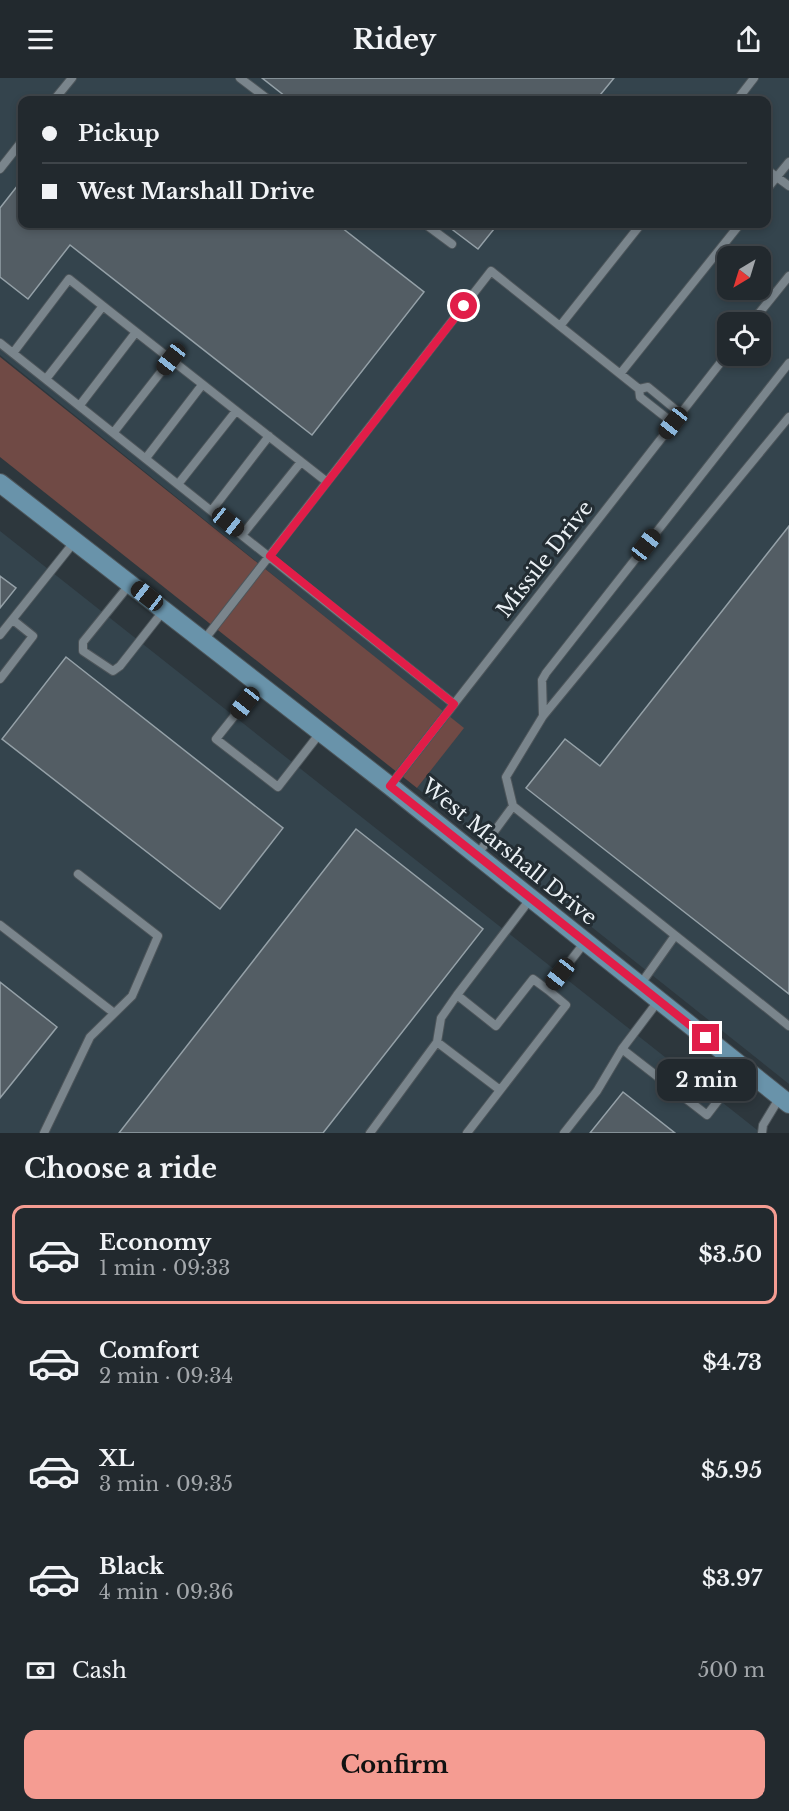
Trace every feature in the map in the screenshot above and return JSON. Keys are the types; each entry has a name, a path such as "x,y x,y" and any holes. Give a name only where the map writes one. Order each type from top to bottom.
{"main road":[{"name":"West Marshall Drive","path":"0,483 390,786 785,1100"}],"lane":[{"path":"240,78 263,96"},
{"path":"739,96 754,78"},
{"path":"57,96 70,79"},
{"path":"0,170 18,146"},
{"path":"771,184 789,162"},
{"path":"771,173 789,186"},
{"path":"430,228 452,244"},
{"path":"560,326 637,228"},
{"path":"620,374 737,228"},
{"path":"204,640 491,271 639,389 640,397 673,423"},
{"path":"760,312 789,276"},
{"path":"13,353 69,279 327,482"},
{"path":"46,379 103,306"},
{"path":"80,405 136,332"},
{"path":"0,343 179,483 454,704"},
{"path":"114,432 171,359"},
{"path":"543,716 542,681 546,673 789,363"},
{"name":"Missile Drive","path":"390,786 719,366"},
{"path":"146,458 202,385"},
{"path":"639,389 648,387 681,414"},
{"path":"179,483 237,411"},
{"path":"789,417 543,716 506,777 513,806 674,937 789,1026"},
{"path":"212,510 269,436"},
{"path":"243,534 301,462"},
{"path":"0,635 75,541"},
{"path":"130,583 83,642 83,651 92,659 113,671 120,666 164,610"},
{"path":"0,679 33,636 12,620"},
{"path":"259,684 216,739 278,787 320,733"},
{"path":"477,855 513,806"},
{"path":"44,1133 90,1037 132,996 158,936 78,874"},
{"path":"370,1133 437,1042 441,1018 531,898"},
{"path":"0,925 114,1013"},
{"path":"640,986 674,937"},
{"path":"548,990 585,942"},
{"path":"457,995 496,1026 533,979 566,1005 468,1133"},
{"path":"564,1133 597,1091 622,1049 659,1000"},
{"path":"437,1042 500,1090"},
{"path":"622,1049 707,1114 743,1067"},
{"path":"762,1133 763,1125 785,1100"}],"shaded area":[{"path":"0,78 789,78 789,1084 417,788 463,728 0,355"},
{"path":"0,357 464,728 417,788 0,457"},
{"path":"0,531 761,1133 0,1133"}],"building":[{"path":"262,78 614,78 599,96 285,96"},
{"path":"18,185 18,228 342,228 424,292 312,435 70,245 28,299 0,277 0,208"},
{"path":"450,228 495,228 478,249"},
{"path":"789,526 789,994 526,788 565,739 600,766"},
{"path":"0,576 16,588 0,608"},
{"path":"66,657 283,828 220,909 2,739"},
{"path":"356,829 483,929 323,1133 119,1133"},
{"path":"0,982 57,1027 0,1098"},
{"path":"623,1092 675,1133 590,1133"}],"route":[{"path":"464,306 270,556 454,704 390,786 706,1038"}]}
